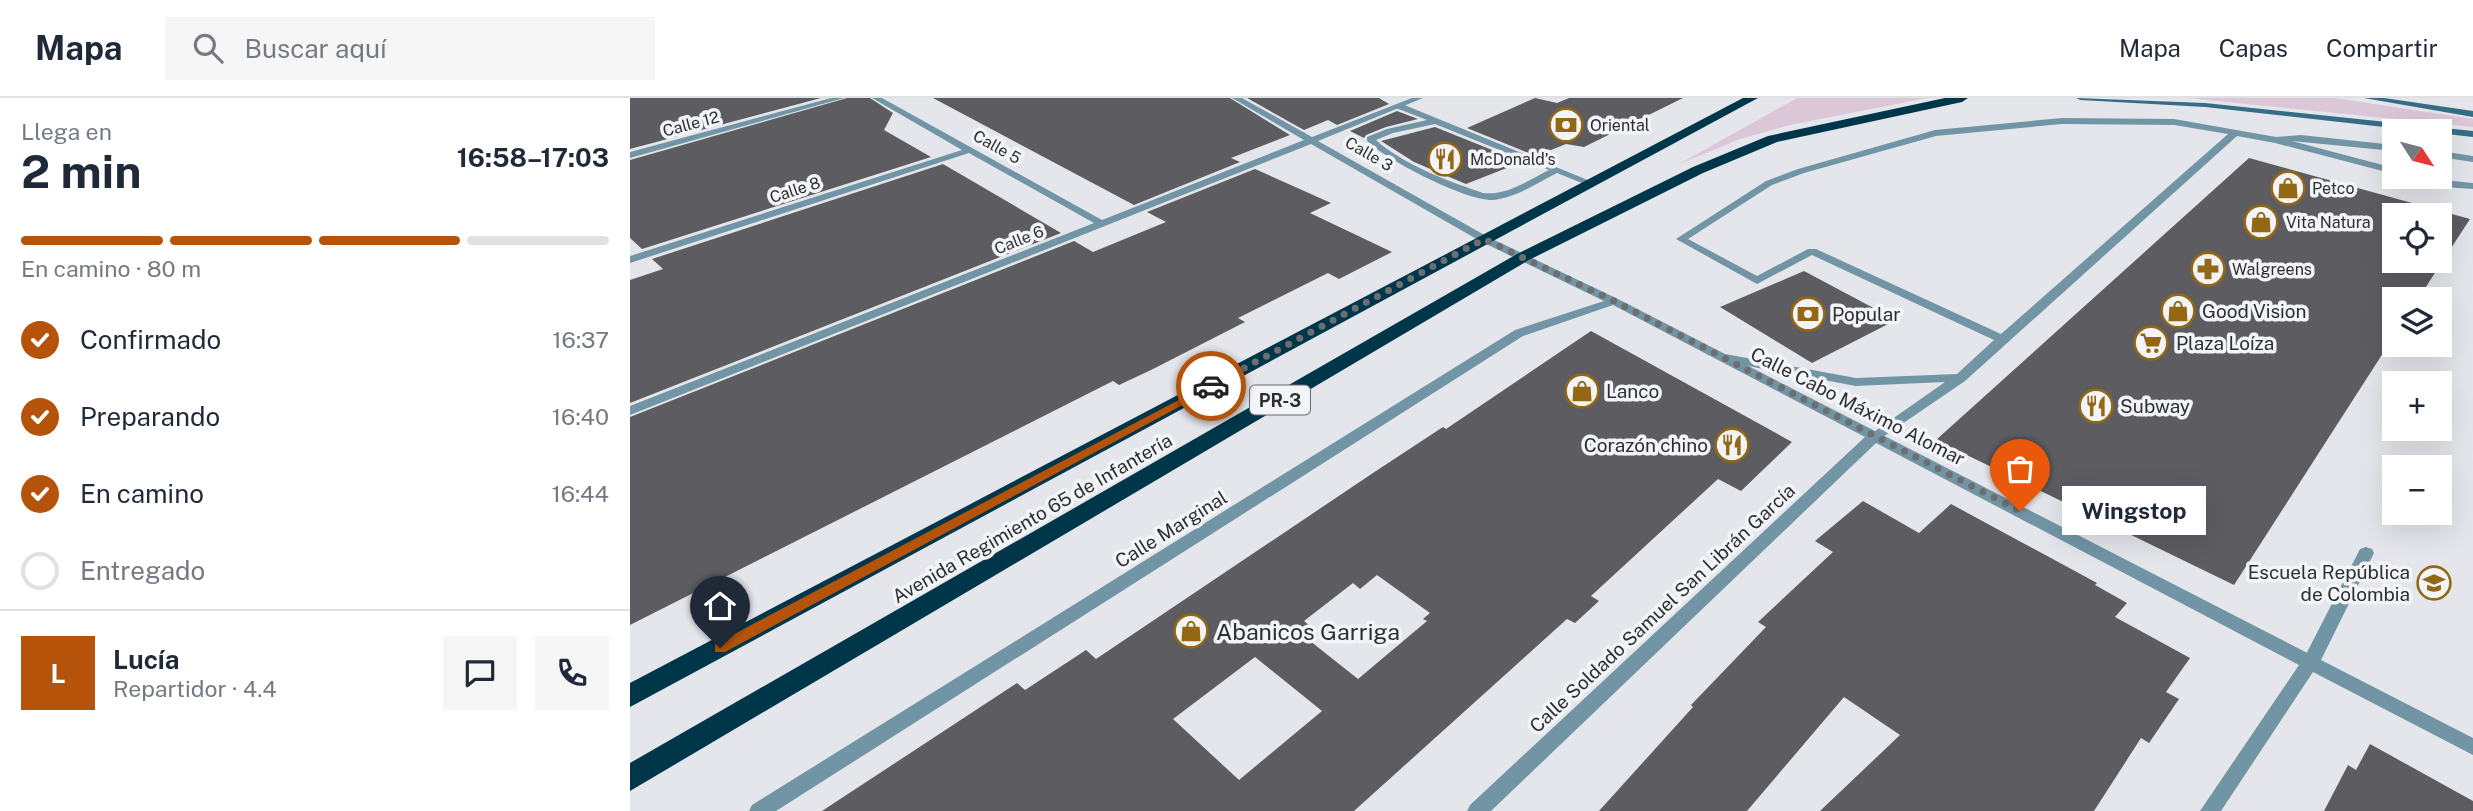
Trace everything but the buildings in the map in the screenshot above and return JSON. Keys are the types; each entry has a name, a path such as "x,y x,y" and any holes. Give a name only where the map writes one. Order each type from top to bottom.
{"highway":[{"name":"Avenida Regimiento 65 de Infantería","path":"630,696 1752,98"},
{"name":"Avenida Regimiento 65 de Infantería","path":"630,778 1522,257 1698,170 1773,139 1962,98"}],"main road":[{"path":"2080,98 2205,105 2473,134"},
{"path":"2368,98 2473,114"}],"street":[{"name":"Calle 12","path":"630,155 840,98"},
{"name":"Calle 5","path":"876,98 1102,224"},
{"name":"Calle 3","path":"1236,98 1484,239"},
{"name":"Calle 6","path":"630,411 1419,98"},
{"path":"1399,106 1590,183"},
{"path":"1435,121 1390,131 1370,139 1377,147 1418,168 1484,197 1509,192 1556,170"},
{"path":"2002,339 1812,251 1757,281 1681,239 1749,199 1769,183 1801,171 1935,133 2062,121 2174,122 2276,140 2382,168"},
{"name":"Calle Soldado Samuel San Librán García","path":"1478,811 1875,436 1960,378 2234,134"},
{"path":"2276,140 2312,138 2382,147"},
{"name":"Calle 8","path":"630,260 970,150"},
{"path":"2452,156 2473,159"},
{"path":"2452,185 2473,186"},
{"name":"Calle Cabo Máximo Alomar","path":"1484,239 1725,358 2473,747"},
{"name":"Calle Marginal","path":"759,811 1519,333 1614,301"},
{"path":"1725,358 1856,382 1960,378"},
{"path":"2210,811 2311,662 2366,553"}],"shaded area":[{"path":"1797,98 1927,98 1790,125 1740,139 1679,164"},
{"path":"2188,98 2335,98 2473,119 2473,127 2452,125 2452,119 2394,119"}],"way so far":[{"path":"1211,386 1484,239 1614,301 2020,511"}],"place":[{"name":"Oriental","path":"1566,125"},
{"name":"McDonald's","path":"1445,159"},
{"name":"Petco","path":"2288,188"},
{"name":"Vita Natura","path":"2261,222"},
{"name":"Walgreens","path":"2208,269"},
{"name":"Good Vision","path":"2178,311"},
{"name":"Popular","path":"1808,314"},
{"name":"Plaza Loíza","path":"2151,343"},
{"name":"Lanco","path":"1582,391"},
{"name":"Subway","path":"2096,406"},
{"name":"Corazón chino","path":"1732,445"},
{"name":"Wingstop","path":"2020,511"},
{"name":"Escuela República de Colombia","path":"2434,583"},
{"name":"Abanicos Garriga","path":"1191,631"}],"route":[{"path":"720,648 1211,386"}]}
